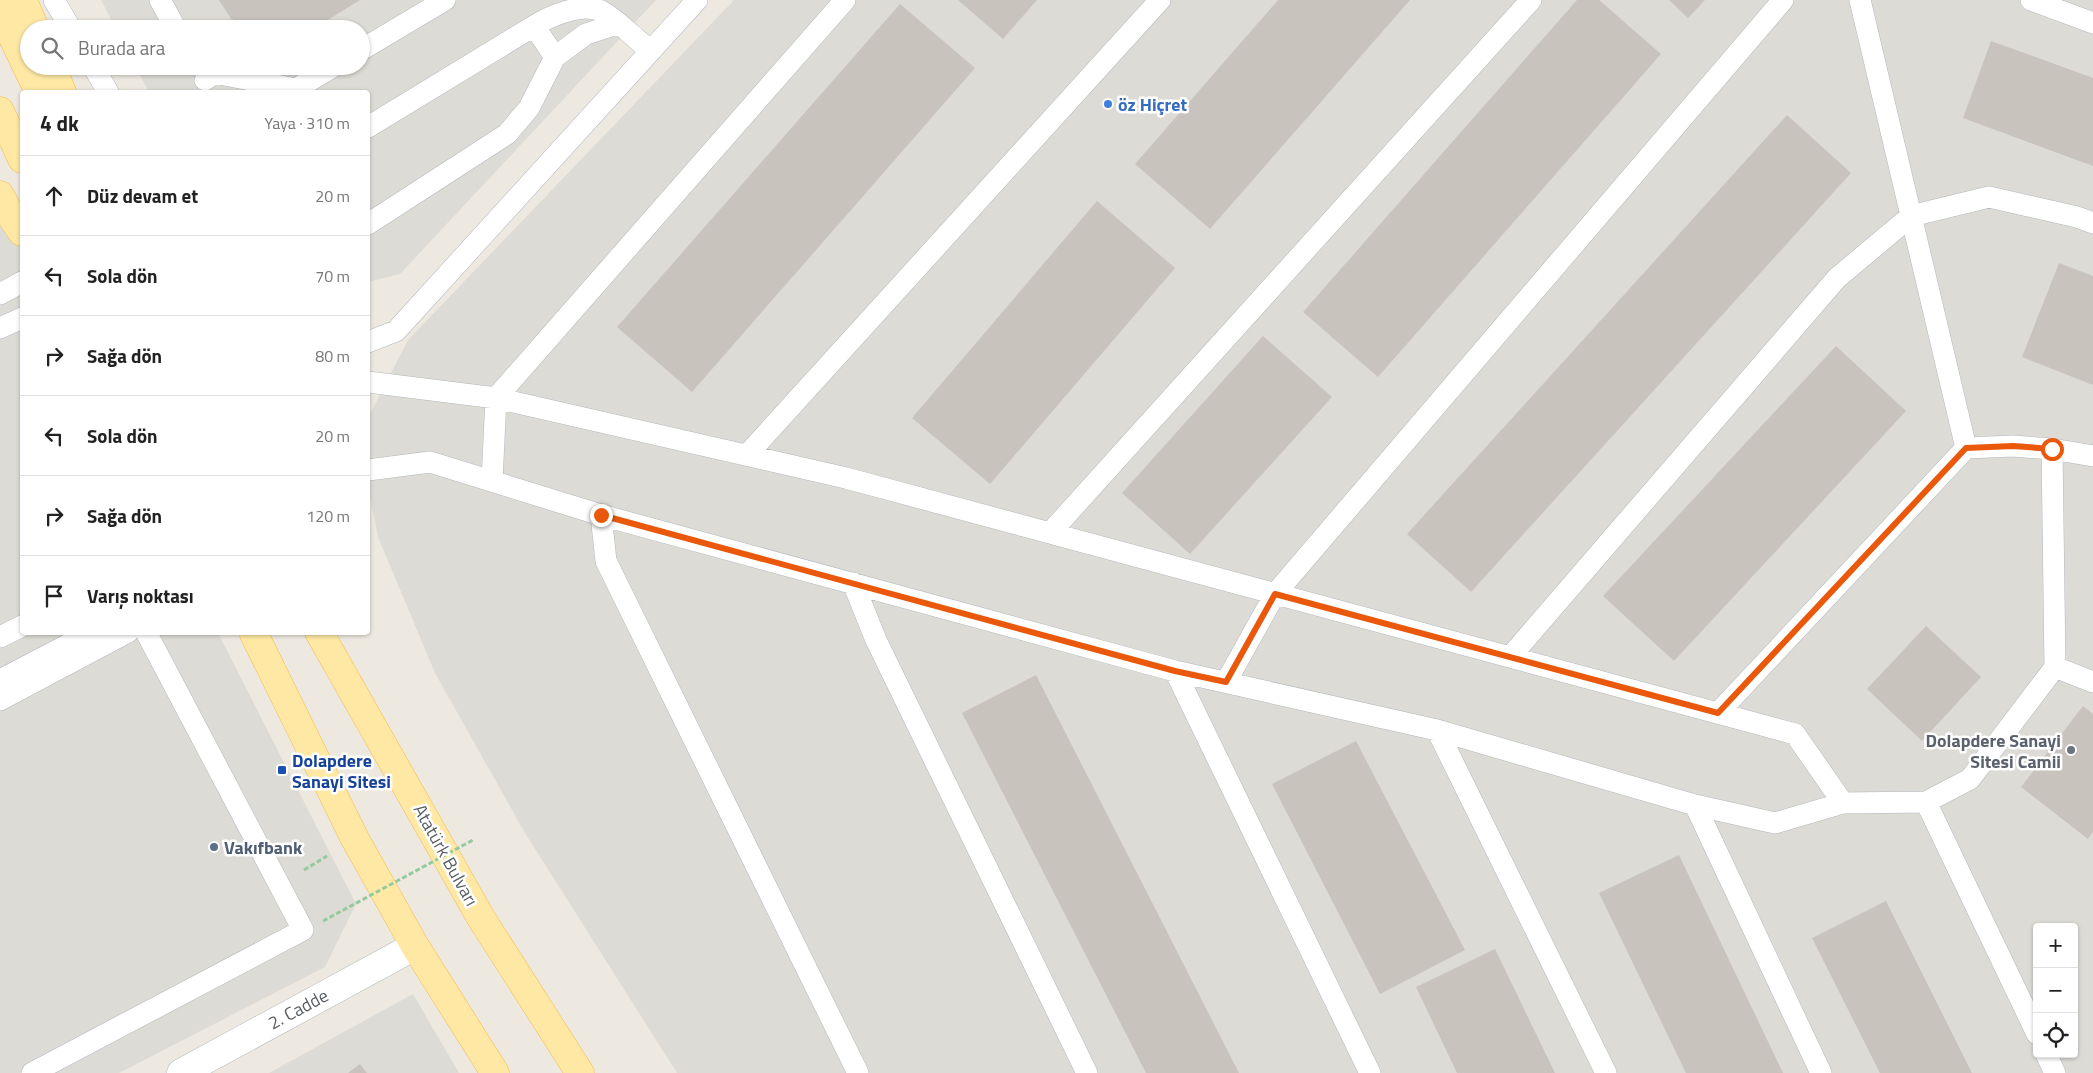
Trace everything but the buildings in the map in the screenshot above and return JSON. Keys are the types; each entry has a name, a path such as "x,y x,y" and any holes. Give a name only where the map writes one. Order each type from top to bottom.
{"main road":[{"path":"23,0 31,20"},
{"path":"0,11 20,53"},
{"path":"31,75 38,90"},
{"path":"55,75 61,90"},
{"path":"0,111 20,155"},
{"path":"0,195 20,229"},
{"path":"254,635 355,839 415,946 495,1073"},
{"name":"Atatürk Bulvarı","path":"322,635 481,918 580,1073"}],"street":[{"name":"2. Cadde","path":"181,1073 415,946"}],"lane":[{"path":"54,0 65,20"},
{"path":"160,0 171,20"},
{"path":"370,45 445,0"},
{"path":"370,341 396,331 697,0"},
{"path":"492,481 496,398 845,0"},
{"path":"746,455 1160,0"},
{"path":"1050,533 1531,0"},
{"path":"1226,682 1275,594 1783,0"},
{"path":"1860,0 1966,448"},
{"path":"2031,0 2093,23"},
{"path":"370,126 534,26 560,13 582,9 602,11 651,51"},
{"path":"370,223 507,134 530,108 555,57 586,34 617,24"},
{"path":"534,26 555,57"},
{"path":"98,75 107,90"},
{"path":"220,75 296,89 319,75"},
{"path":"1510,657 1837,278 1911,216 1989,197 2078,217 2093,223"},
{"path":"0,294 20,283"},
{"path":"0,328 20,319"},
{"path":"370,382 496,398 846,478 1795,734 1843,803"},
{"path":"1718,713 1966,448 2013,446 2052,449 2093,456"},
{"path":"370,470 430,462 601,515 1175,671 1437,730 1695,805 1776,823 1843,803 1926,802 1970,779 2055,668 2052,449"},
{"path":"601,515 606,561 858,1073"},
{"path":"853,583 876,640 1087,1073"},
{"path":"0,636 20,627"},
{"path":"0,680 86,635"},
{"path":"0,700 122,635"},
{"path":"32,1073 304,930 148,635"},
{"path":"2055,668 2093,682"},
{"path":"1175,671 1370,1073"},
{"path":"1437,730 1606,1073"},
{"path":"1926,802 2033,1026"},
{"path":"1695,805 1821,1073"},
{"path":"2048,1058 2055,1073"}],"path":[{"path":"323,921 473,840"}],"shaded area":[{"path":"101,0 656,0 400,274 370,282 370,90 148,90 140,75 370,75 370,20 111,20"},
{"path":"734,0 2093,0 2093,1073 677,1073 525,833 435,673 378,537 370,495 370,414 408,340"},
{"path":"0,206 20,246 20,635 219,635 356,904 325,967 119,1073 0,1073"},
{"path":"413,994 459,1073 269,1073"}],"place":[{"name":"öz Hiçret","path":"1108,104"},
{"name":"Dolapdere Sanayi Sitesi Camii","path":"2071,750"},
{"name":"Dolapdere Sanayi Sitesi","path":"282,770"},
{"name":"Vakıfbank","path":"214,847"}],"route":[{"path":"601,515 1175,671 1226,682 1275,594 1718,713 1966,448 2013,446 2052,449"}]}
